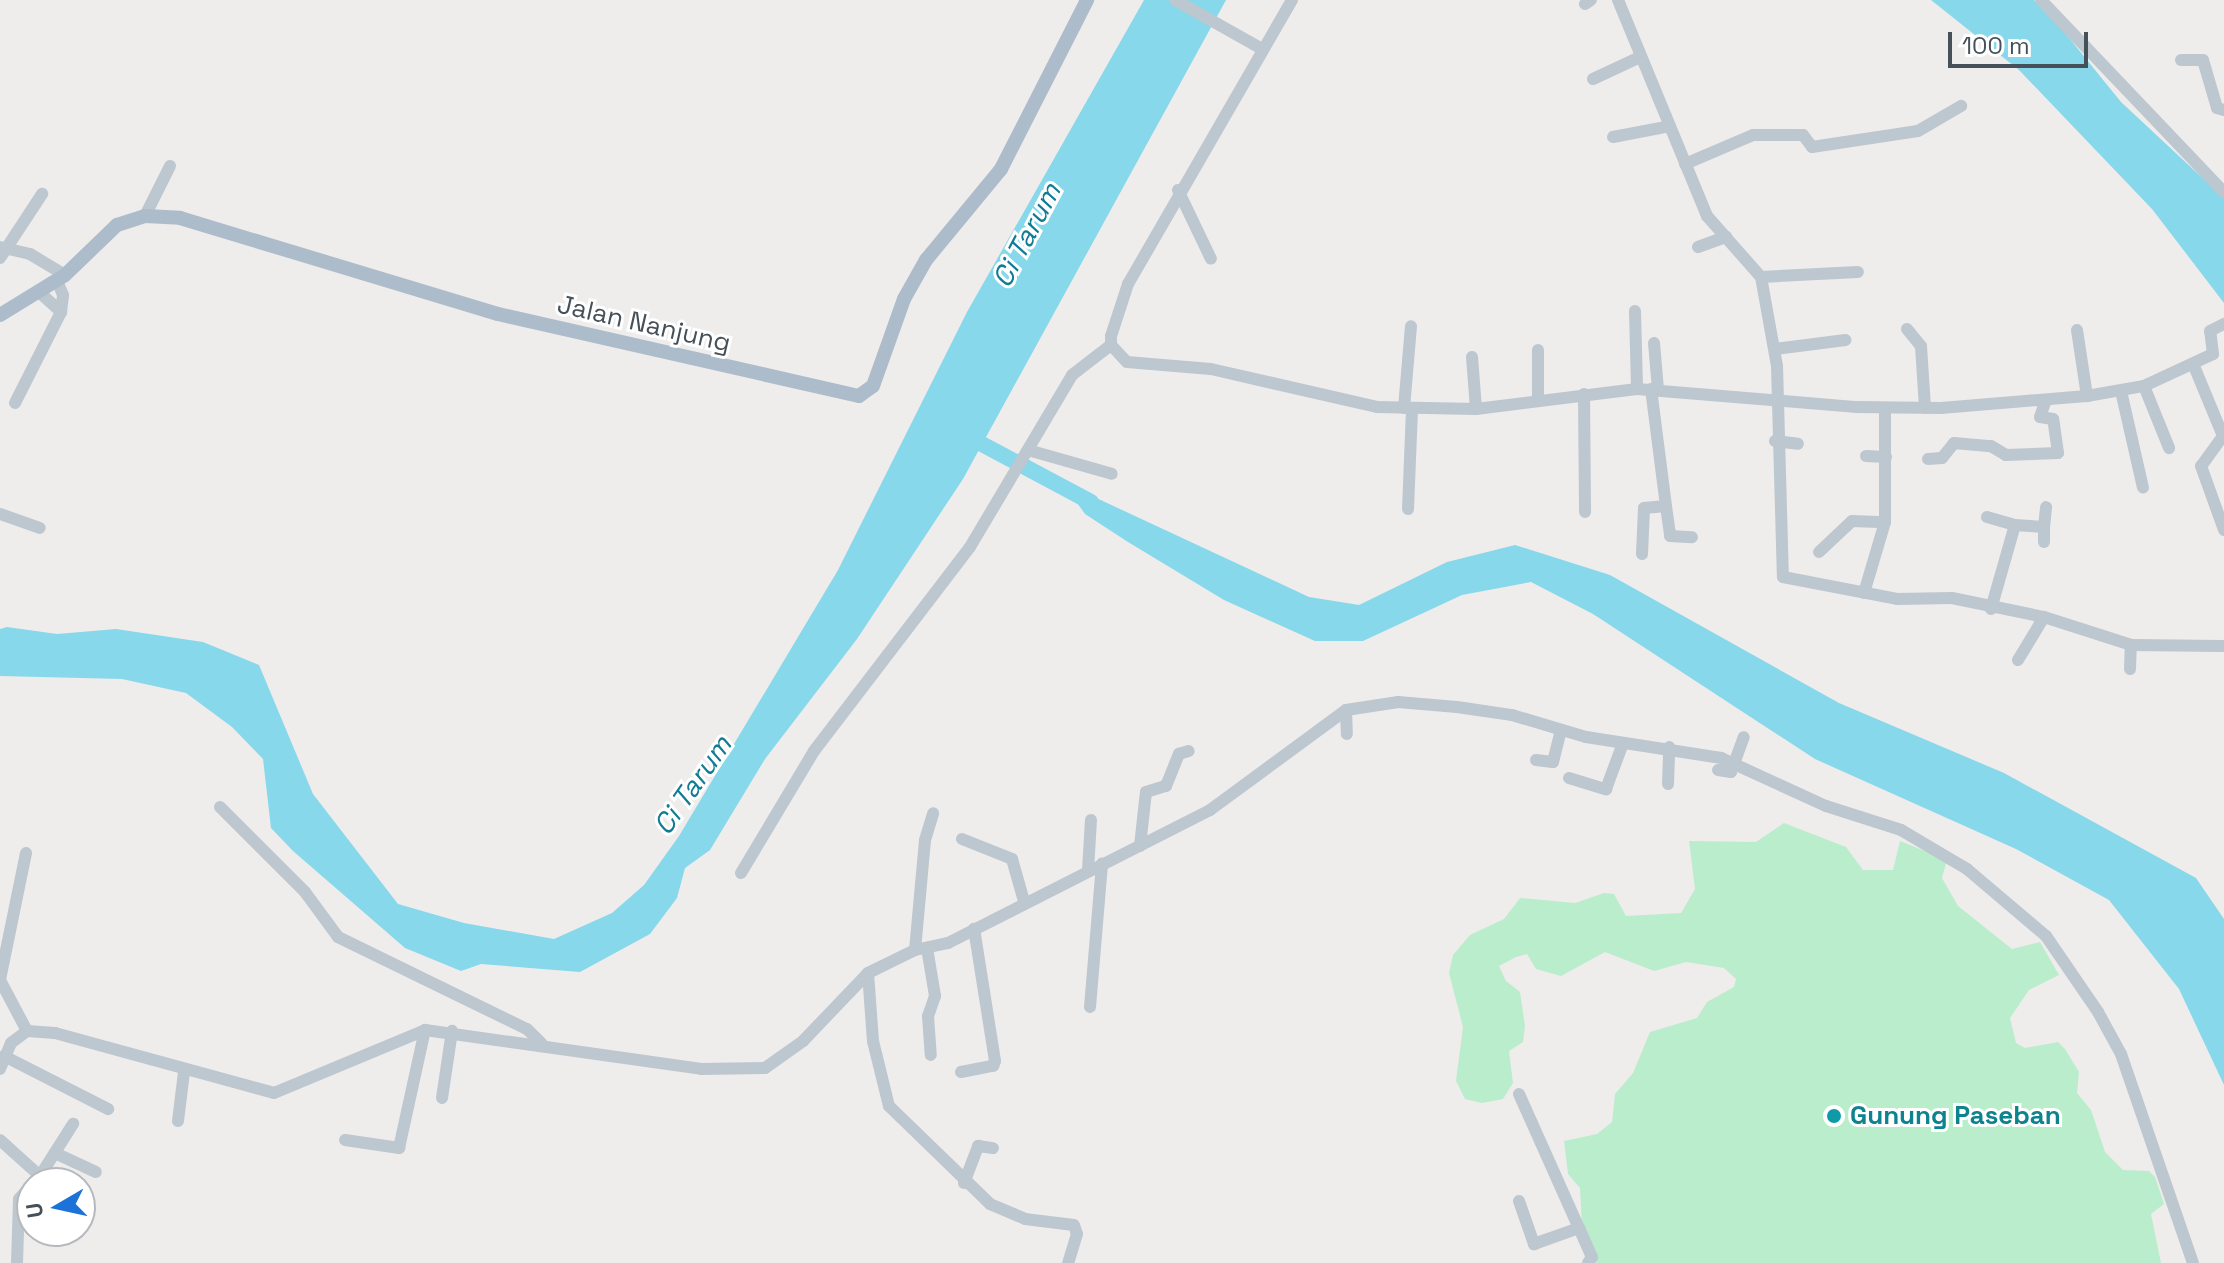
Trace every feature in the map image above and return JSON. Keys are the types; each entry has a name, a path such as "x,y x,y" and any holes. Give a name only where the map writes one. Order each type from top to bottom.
{"main road":[{"name":"Jalan Nanjung","path":"145,216 206,222 498,314 849,397 873,386 904,299 926,260 1001,169 1087,0"},
{"path":"0,315 61,278 117,225 145,216"}],"street":[{"path":"1175,0 1262,49"},
{"path":"741,873 814,751 907,634 1012,479 1072,375 1111,345 1128,284 1178,190 1292,0"},
{"path":"1618,0 1707,216 1761,277 1775,349 1775,441 1783,577 1923,602 1952,598 1991,609 2044,617 2131,645 2224,646"},
{"path":"2041,0 2224,192"},
{"path":"1593,79 1640,57"},
{"path":"2181,60 2203,60 2222,115"},
{"path":"1685,164 1753,135 1803,135 1812,147 1918,131 1961,106"},
{"path":"1613,137 1670,126"},
{"path":"145,216 170,166"},
{"path":"1178,190 1211,259"},
{"path":"15,403 61,312 61,278 30,254 1,251 42,194"},
{"path":"1698,247 1726,237"},
{"path":"1761,277 1858,272"},
{"path":"39,292 61,312"},
{"path":"1635,311 1670,536 1692,537"},
{"path":"1111,345 1127,362 1142,366 1211,369 1357,404 1408,408 1476,409 1584,394 1649,389 1885,408 1925,408 2087,396 2144,386 2194,366 2214,352 2210,331 2224,324"},
{"path":"1408,509 1411,326"},
{"path":"1907,329 1921,346 1925,408"},
{"path":"2077,330 2087,396"},
{"path":"1775,349 1845,340"},
{"path":"1649,389 1654,343"},
{"path":"1538,350 1538,400"},
{"path":"1472,357 1476,409"},
{"path":"2194,366 2224,437 2201,466 2224,530"},
{"path":"2144,386 2169,448"},
{"path":"2121,391 2143,488"},
{"path":"1584,394 1585,512"},
{"path":"1928,459 1942,458 1954,443 1991,446 2006,455 2058,453 2054,420 2040,417 2046,400"},
{"path":"1864,593 1885,522 1885,408"},
{"path":"1775,441 1798,444"},
{"path":"1025,455 1112,474"},
{"path":"1866,456 1886,457"},
{"path":"1642,554 1644,508 1666,506"},
{"path":"2044,542 2046,507"},
{"path":"0,514 40,528"},
{"path":"1987,517 2015,525 2044,527"},
{"path":"1819,552 1852,521 1885,522"},
{"path":"1991,609 2015,525"},
{"path":"2018,660 2044,617"},
{"path":"2130,669 2131,645"},
{"path":"27,1031 55,1033 184,1072 274,1093 425,1030 452,1031 701,1069 752,1071 781,1061 868,973 974,929 1024,901 1210,810 1261,776 1346,710 1398,702 1457,707 1512,715 1561,731 1623,743 1669,747 1826,806 1901,830 1948,855 2046,936 2081,984 2121,1054 2193,1263"},
{"path":"1346,710 1347,734"},
{"path":"1536,760 1553,762 1561,731"},
{"path":"1722,767 1744,737"},
{"path":"1569,778 1606,789 1623,743"},
{"path":"1668,784 1669,747"},
{"path":"1140,846 1146,792 1166,786 1179,754 1189,751"},
{"path":"220,807 305,892 338,937 527,1029 542,1044"},
{"path":"931,1055 928,1016 935,996 921,949 925,840 933,813"},
{"path":"1088,870 1091,820"},
{"path":"962,839 1012,859 1024,901"},
{"path":"26,853 0,980 27,1031"},
{"path":"1090,1007 1102,864"},
{"path":"961,1072 993,1066 995,1061 974,929"},
{"path":"868,973 873,1041 886,1101 964,1183 1013,1215 1074,1225 1077,1234 1068,1263"},
{"path":"345,1140 399,1148 425,1030"},
{"path":"27,1031 2,1062 108,1109"},
{"path":"442,1098 452,1031"},
{"path":"178,1121 184,1072"},
{"path":"1519,1094 1592,1257 1588,1263"},
{"path":"46,1167 73,1124"},
{"path":"0,1140 30,1167"},
{"path":"964,1183 975,1166 978,1146 993,1148"},
{"path":"55,1153 85,1167"},
{"path":"1519,1201 1534,1244 1579,1228"}],"green space":[{"path":"1784,823 1846,847 1863,870 1893,870 1900,841 1947,860 1942,878 1958,906 2012,949 2040,942 2059,975 2029,990 2010,1018 2016,1043 2025,1048 2058,1042 2079,1072 2077,1093 2091,1110 2105,1152 2123,1170 2149,1171 2155,1177 2164,1204 2151,1214 2161,1263 1597,1263 1582,1225 1580,1188 1568,1174 1564,1141 1597,1134 1612,1122 1615,1094 1633,1073 1650,1032 1697,1018 1707,1002 1734,987 1736,979 1724,968 1686,962 1654,971 1605,952 1561,976 1536,969 1527,954 1516,957 1499,966 1506,981 1520,992 1525,1026 1523,1042 1509,1051 1513,1083 1503,1099 1482,1103 1465,1099 1456,1081 1463,1027 1449,973 1453,955 1470,935 1504,919 1520,898 1575,903 1604,893 1614,894 1626,916 1681,913 1695,889 1689,841 1756,842"}],"water":[{"name":"Ci Tarum","path":"1144,0 1226,0 963,479 857,639 765,759 710,850 685,868 677,898 650,934 580,972 481,964 461,971 405,948 293,851 271,828 263,759 232,727 186,693 122,679 0,676 0,629 7,627 57,634 116,629 203,642 259,665 313,794 398,904 464,923 554,939 612,913 644,885 679,836 838,570 967,312"},
{"path":"1931,0 2034,0 2048,12 2121,102 2224,198 2224,303 2152,209 2019,70"},
{"path":"1077,489 1309,597 1359,605 1447,562 1515,545 1610,575 1839,703 2004,773 2196,878 2224,919 2224,1085 2179,989 2109,900 2016,849 1815,759 1593,614 1531,582 1462,595 1363,641 1315,641 1224,600 1128,542 1085,514 1070,493"}],"waterway":[{"path":"963,434 1091,502"}],"place":[{"name":"Gunung Paseban","path":"1834,1116"}]}
